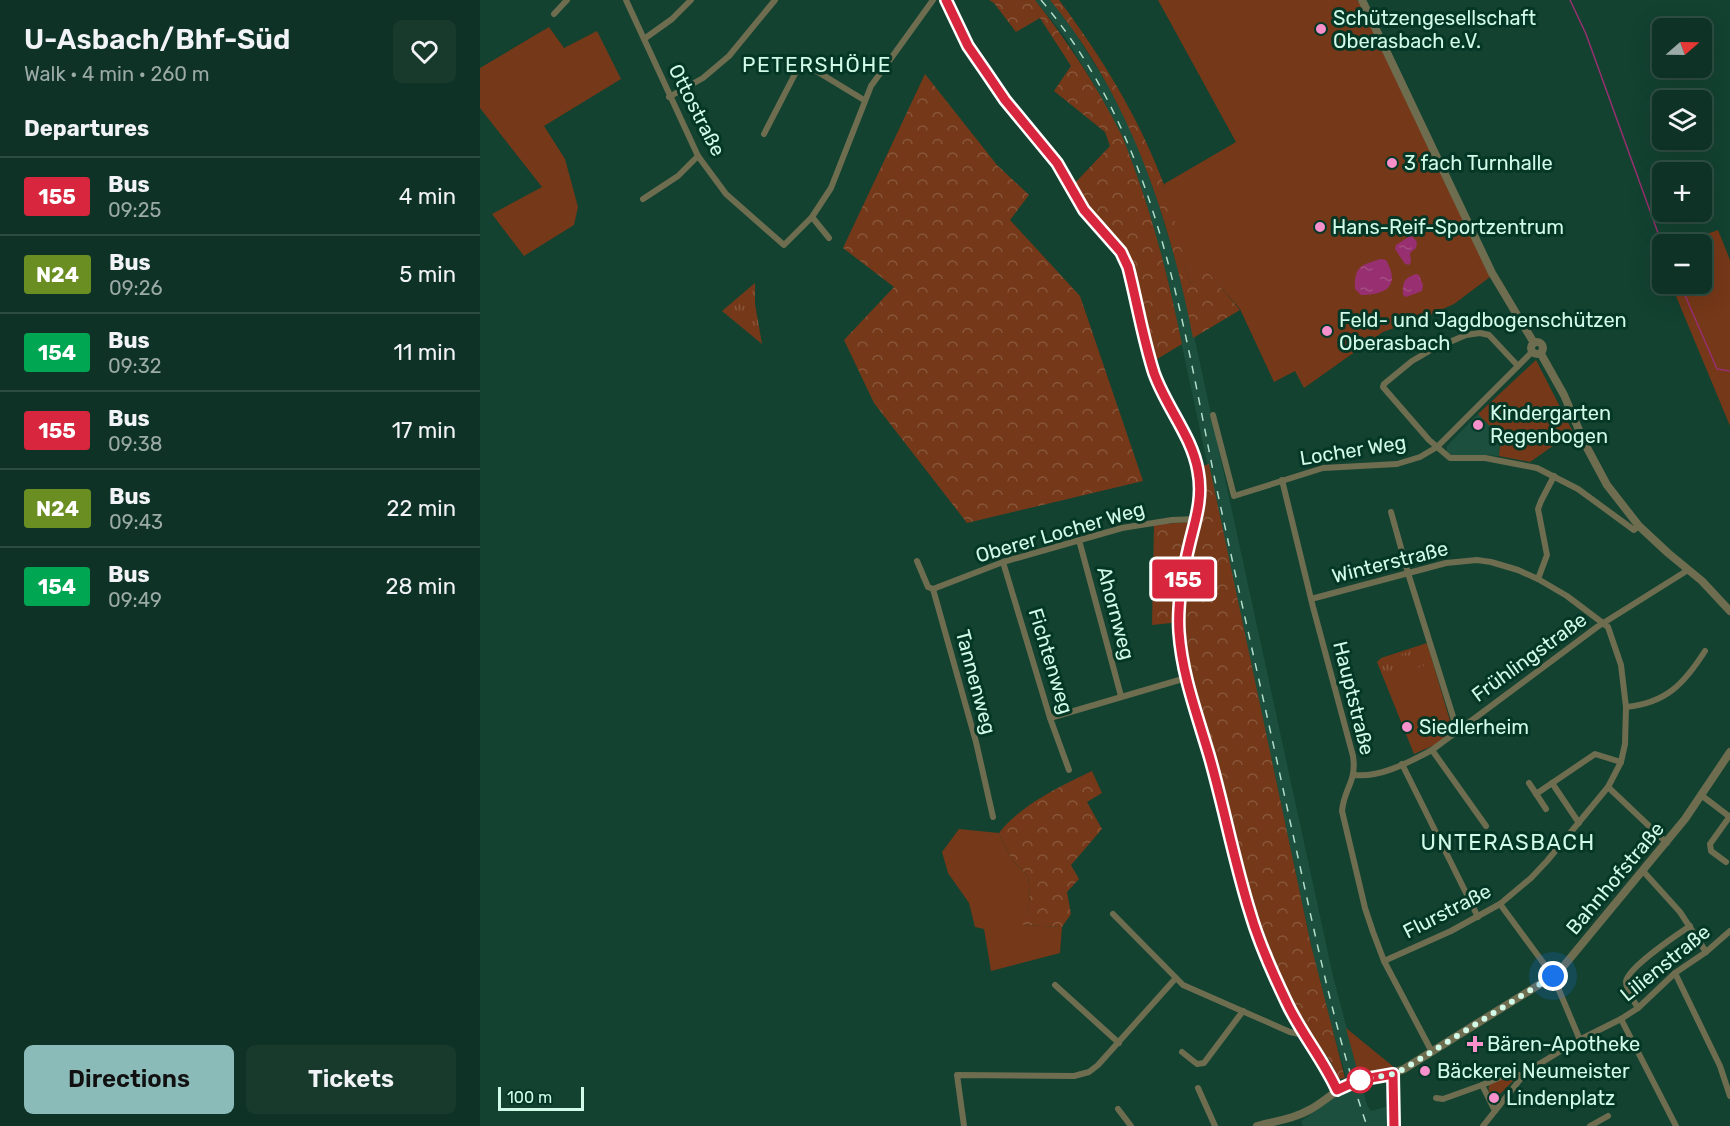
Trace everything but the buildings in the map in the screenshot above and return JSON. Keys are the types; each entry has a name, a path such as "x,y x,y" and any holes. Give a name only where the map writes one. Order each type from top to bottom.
{"street":[{"path":"554,14 567,0"},
{"name":"Ottostraße","path":"626,0 698,156 726,194 784,245 812,217"},
{"path":"644,39 672,19 691,0"},
{"path":"669,96 703,78 729,56 775,0"},
{"path":"829,238 812,217 831,188 871,86 933,0"},
{"path":"946,0 968,46 1005,100 1057,163 1084,210 1121,252 1128,267 1154,372 1167,404 1196,457 1199,475 1199,508 1186,561 1179,606 1178,630 1186,678 1250,913 1297,1025 1326,1068 1337,1090"},
{"path":"1362,0 1492,273 1533,347"},
{"path":"764,134 797,70 808,66 864,100"},
{"path":"643,199 678,176 698,156"},
{"path":"1518,366 1489,335 1480,333 1466,335 1412,361 1384,384 1385,391 1437,447 1518,366 1537,342 1543,346 1541,354 1564,395 1595,466 1637,528 1702,580 1730,611"},
{"name":"Locher Weg","path":"1213,416 1234,496 1282,480 1333,467 1397,464 1420,457 1437,447 1449,458 1485,458 1537,468 1578,489 1637,528"},
{"path":"1538,579 1547,555 1539,509 1554,476"},
{"name":"Hauptstraße","path":"1282,480 1353,756 1354,775 1343,803 1344,819 1365,908 1384,961 1432,1053"},
{"path":"1391,512 1455,723 1459,729"},
{"name":"Oberer Locher Weg","path":"933,589 1003,562 1079,540 1140,525 1188,518 1197,519"},
{"name":"Ahornweg","path":"1079,540 1121,696"},
{"name":"Winterstraße","path":"1311,599 1446,563 1477,560 1505,565 1538,579 1567,596 1603,624"},
{"name":"Tannenweg","path":"917,561 928,587 933,589 976,742 993,818"},
{"name":"Fichtenweg","path":"1003,562 1050,718 1069,770"},
{"name":"Frühlingstraße","path":"1354,775 1372,775 1402,765 1432,750 1603,624 1688,570"},
{"name":"Flurstraße","path":"1384,961 1478,917 1500,904 1531,878 1608,787 1621,762 1626,729 1626,707 1621,665 1610,631 1603,624"},
{"path":"1626,707 1642,705 1662,698 1678,686 1695,668 1705,651"},
{"path":"1050,718 1186,678"},
{"path":"1432,750 1486,826"},
{"name":"Bahnhofstraße","path":"1257,1126 1299,1115 1312,1109 1347,1084 1393,1074 1432,1053 1553,976 1667,843 1730,752"},
{"path":"1536,794 1595,754 1621,762"},
{"path":"1402,765 1478,917"},
{"path":"1529,783 1546,809"},
{"path":"1551,783 1579,823"},
{"path":"1608,787 1667,843"},
{"path":"1701,795 1730,817 1710,844 1711,851 1726,862"},
{"path":"1643,871 1690,926 1706,952"},
{"path":"1483,1126 1523,1076 1551,1056 1578,1041 1553,976 1500,904"},
{"path":"1113,914 1183,985 1290,1032 1304,1035"},
{"path":"1638,1008 1626,984 1627,976 1648,956 1690,926"},
{"name":"Lilienstraße","path":"1578,1041 1638,1008 1675,974 1730,931"},
{"path":"1675,974 1720,1066 1730,1096"},
{"path":"964,1126 957,1075 1082,1075 1098,1065 1175,979"},
{"path":"1055,985 1119,1043"},
{"path":"1182,1052 1197,1064 1204,1063 1243,1011"},
{"path":"1621,1019 1676,1126"},
{"path":"1436,1098 1443,1099 1510,1073 1523,1076"},
{"path":"1393,1074 1394,1126"},
{"path":"1482,1085 1495,1111"},
{"path":"1198,1088 1215,1126"},
{"path":"1118,1108 1131,1126"},
{"path":"1590,1126 1608,1116"}],"shaded area":[{"path":"1035,0 1050,0 1069,23 1107,84 1136,140 1157,199 1183,285 1333,976 1367,1105 1371,1111 1389,1106 1390,1126 1303,1126 1301,1121 1349,1087 1311,945 1168,281 1144,196 1095,86 1065,37"},
{"name":"Kindergarten Regenbogen","path":"1478,414 1501,437 1499,456 1453,456 1447,452 1447,446"}],"green space":[{"path":"989,0 1035,0 1081,65 1121,134 1156,236 1182,344 1154,361 1131,262 1073,185 1110,146 1105,132 1054,91 1071,66 1040,18 1016,32 994,3"},
{"path":"1050,0 1059,0 1089,43 1117,87 1142,134 1167,194 1190,284 1205,269 1240,310 1193,338 1172,247 1158,203 1124,117 1078,37"},
{"name":"Hans-Reif-Sportzentrum","path":"1158,0 1357,0 1362,6 1490,277 1454,304 1383,332 1304,388 1295,371 1274,382 1240,309 1205,270 1190,284 1164,184 1236,142"},
{"path":"549,27 564,48 597,31 621,79 544,126 565,159 578,207 574,225 524,256 492,214 542,187 480,108 480,68"},
{"path":"925,74 997,165 1029,195 1010,220 1080,296 1143,481 967,523 874,403 844,340 894,287 843,248"},
{"path":"1718,230 1730,260 1730,426 1675,294 1712,294 1712,234 1707,234"},
{"path":"755,283 755,304 762,344 722,311"},
{"path":"1536,360 1573,432 1530,462 1499,456 1501,437 1478,414"},
{"path":"1209,464 1311,945 1345,1078 1339,1079 1330,1061 1295,1012 1256,933 1195,703 1181,622 1152,625 1154,525 1198,521 1203,508 1202,466"},
{"path":"1427,643 1452,731 1439,743 1414,754 1377,662 1381,658"},
{"path":"1421,648 1426,665 1386,678 1380,661"},
{"path":"1092,771 1102,793 1087,802 1102,829 1071,865 1079,879 1067,892 1071,914 1062,927 1021,925 1027,915 1030,896 1028,876 1012,860 999,833 1030,805"},
{"path":"959,829 999,833 1012,860 1028,876 1030,896 1027,916 1022,925 1062,927 1060,953 991,971 984,929 975,927 969,903 948,873 942,852"},
{"path":"1346,1028 1395,1068 1375,1070 1359,1077"},
{"path":"1509,1076 1514,1080 1499,1095 1501,1098 1496,1102 1490,1095 1489,1085"}],"water":[{"path":"1410,236 1417,242 1416,248 1410,253 1409,265 1405,264 1395,249 1396,245"},
{"path":"1381,259 1386,260 1390,269 1391,282 1384,291 1361,295 1355,289 1358,271 1364,265"},
{"path":"1416,274 1419,275 1423,285 1422,291 1406,297 1403,295 1405,282"}],"waterway":[{"path":"1570,0 1586,34 1658,234"},
{"path":"1684,294 1717,369 1730,371"}],"railway":[{"path":"1041,0 1080,53 1112,110 1138,169 1159,230 1176,293 1324,975 1367,1126"}],"bus line":[{"name":"155","path":"946,0 968,46 1005,100 1057,163 1084,210 1121,252 1128,267 1154,372 1167,404 1196,457 1199,475 1199,508 1184,571 1178,630 1186,678 1250,913 1297,1025 1326,1068 1337,1090 1359,1080 1393,1074 1394,1126"}],"place":[{"name":"Schützengesellschaft Oberasbach e.V.","path":"1321,29"},
{"name":"3 fach Turnhalle","path":"1392,163"},
{"name":"Hans-Reif-Sportzentrum","path":"1320,227"},
{"name":"Feld- und Jagdbogenschützen Oberasbach","path":"1327,331"},
{"name":"Kindergarten Regenbogen","path":"1478,425"},
{"name":"Siedlerheim","path":"1407,727"},
{"name":"Bären-Apotheke","path":"1475,1044"},
{"name":"Bäckerei Neumeister","path":"1425,1071"},
{"name":"Lindenplatz","path":"1494,1098"}],"district":[{"name":"PETERSHÖHE","path":"817,64"},
{"name":"UNTERASBACH","path":"1508,842"}],"route":[{"path":"1360,1080 1393,1074 1404,1069 1553,976"}]}
